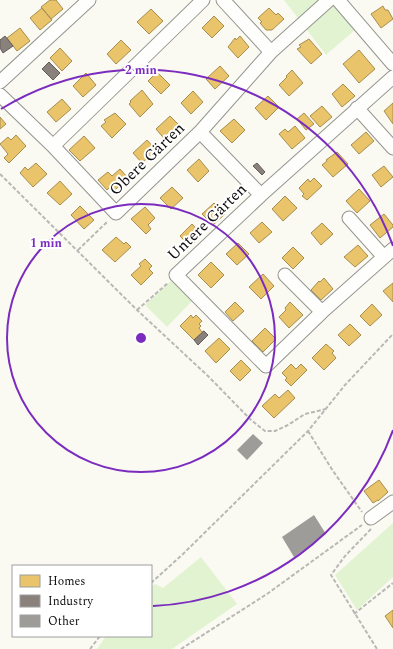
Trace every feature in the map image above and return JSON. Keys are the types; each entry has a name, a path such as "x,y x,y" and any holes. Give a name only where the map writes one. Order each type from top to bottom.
{"street":[{"path":"0,82 89,0"},
{"path":"53,146 203,0"},
{"path":"223,0 271,52"},
{"name":"Obere Gärten","path":"0,95 53,146 116,213 200,132 271,52 329,0"},
{"path":"338,0 393,64"},
{"name":"Untere Gärten","path":"349,218 389,253 322,312 266,366 176,275 261,195 393,77"},
{"path":"357,108 393,148"},
{"name":"Obere Gärten","path":"200,132 261,195"},
{"path":"285,275 322,312"},
{"path":"371,518 393,502"}],"path":[{"path":"0,174 137,310 208,376 251,420 265,431 275,431 305,414 326,409"},
{"path":"78,251 116,213"},
{"path":"137,310 176,275"},
{"path":"152,582 189,549 308,431 345,385 393,334"},
{"path":"308,431 361,511 371,518 374,526 345,556 331,575 377,649"},
{"path":"181,649 267,594 371,518"},
{"path":"354,614 393,583"},
{"path":"90,649 99,637"}],"green space":[{"path":"284,0 332,0 356,29 326,55"},
{"path":"172,280 193,300 167,327 145,305"},
{"path":"393,523 393,577 357,610 335,575"},
{"path":"201,557 237,604 172,649 97,649 105,637 152,637 152,586 155,584 163,588"}],"building: Homes":[{"path":"50,0 56,0 63,9 51,19 41,7"},
{"path":"383,6 385,10 388,10 393,19 381,28 371,14"},
{"path":"42,8 52,20 40,30 30,18"},
{"path":"269,8 276,15 278,13 284,19 272,30 266,30 258,18"},
{"path":"151,9 163,21 149,34 137,22"},
{"path":"214,16 224,26 212,38 202,28"},
{"path":"20,28 30,41 17,51 7,38"},
{"path":"240,36 249,47 238,58 228,47 235,38 236,40"},
{"path":"309,39 322,54 311,64 297,49 301,47 299,45"},
{"path":"121,40 131,50 116,64 107,54"},
{"path":"60,48 72,61 62,71 50,58"},
{"path":"359,50 375,69 359,83 343,64"},
{"path":"220,66 229,76 215,89 206,79"},
{"path":"292,70 303,83 289,96 279,85"},
{"path":"157,72 170,85 161,94 148,81"},
{"path":"86,73 96,85 83,97 73,86"},
{"path":"343,84 355,96 342,107 332,94"},
{"path":"142,90 153,104 140,117 129,104 131,102 130,101"},
{"path":"193,91 203,102 191,114 181,103"},
{"path":"268,96 279,107 266,120 255,108"},
{"path":"62,99 71,109 56,122 47,112"},
{"path":"393,103 393,124 384,111"},
{"path":"322,106 332,117 320,127 310,116"},
{"path":"115,113 126,124 112,138 101,126 106,122 104,120"},
{"path":"304,113 314,124 306,130 297,119"},
{"path":"170,116 182,128 167,142 156,129"},
{"path":"0,117 6,124 0,129"},
{"path":"234,119 245,130 232,143 220,131"},
{"path":"295,126 305,138 292,149 279,134 285,129 288,132"},
{"path":"366,132 374,141 359,154 351,145"},
{"path":"16,135 26,146 9,163 4,158 8,154 0,144 8,137 11,140"},
{"path":"84,136 95,148 80,161 69,150"},
{"path":"147,140 156,150 142,163 133,153"},
{"path":"337,152 348,164 333,177 322,165"},
{"path":"199,159 209,171 198,182 187,170"},
{"path":"36,163 47,174 33,187 20,173 25,167 28,170"},
{"path":"384,166 393,177 381,187 372,175"},
{"path":"120,169 128,178 115,190 111,186 107,190 98,180 108,172 112,176"},
{"path":"314,178 322,186 307,200 302,196 304,194 299,188 308,179 310,182"},
{"path":"60,181 72,194 60,205 47,193"},
{"path":"172,187 183,198 171,209 160,198"},
{"path":"359,189 370,201 357,213 346,201"},
{"path":"285,196 297,208 283,221 272,209"},
{"path":"214,203 225,214 213,225 202,214"},
{"path":"80,206 94,220 84,229 71,215"},
{"path":"145,207 155,218 148,225 151,229 146,234 131,219"},
{"path":"384,214 393,227 380,238 370,225"},
{"path":"262,222 272,232 259,243 250,233"},
{"path":"322,223 333,234 321,245 311,233"},
{"path":"192,224 202,235 190,247 180,236"},
{"path":"116,237 124,244 126,242 131,247 115,262 102,250"},
{"path":"238,243 249,254 237,265 226,254"},
{"path":"358,245 368,256 355,267 344,257"},
{"path":"293,247 304,258 293,269 282,258"},
{"path":"145,259 152,266 149,269 153,273 141,285 131,275 141,266 139,264"},
{"path":"211,262 224,275 211,288 198,275"},
{"path":"263,274 274,286 261,299 249,287"},
{"path":"324,278 333,289 321,300 311,290"},
{"path":"393,283 393,302 383,291"},
{"path":"235,302 244,311 233,321 225,312"},
{"path":"290,302 303,315 289,328 279,317 286,310 285,308"},
{"path":"372,304 382,315 370,326 360,316"},
{"path":"191,315 193,318 196,315 202,321 199,324 201,326 199,328 202,332 204,331 194,340 180,326"},
{"path":"350,324 361,335 349,346 338,335"},
{"path":"265,328 276,339 263,352 252,341"},
{"path":"219,338 230,349 216,363 205,351"},
{"path":"326,344 334,351 332,353 336,358 324,370 312,358"},
{"path":"241,360 251,370 240,381 230,371"},
{"path":"291,364 296,369 301,364 307,370 291,386 285,380 287,378 282,373"},
{"path":"288,390 295,398 274,418 262,406 275,394 279,398"},
{"path":"379,480 388,492 378,501 373,503 364,491"},
{"path":"393,610 393,628 385,616"}],"building: Industry":[{"path":"5,36 13,46 3,53 0,48 0,40"},
{"path":"49,62 60,73 53,80 42,69"},
{"path":"257,163 265,172 262,175 253,166"},
{"path":"204,331 208,335 198,345 194,340"}],"building: Other":[{"path":"253,434 263,443 247,460 237,450"},
{"path":"314,515 326,534 294,557 282,537"}]}
